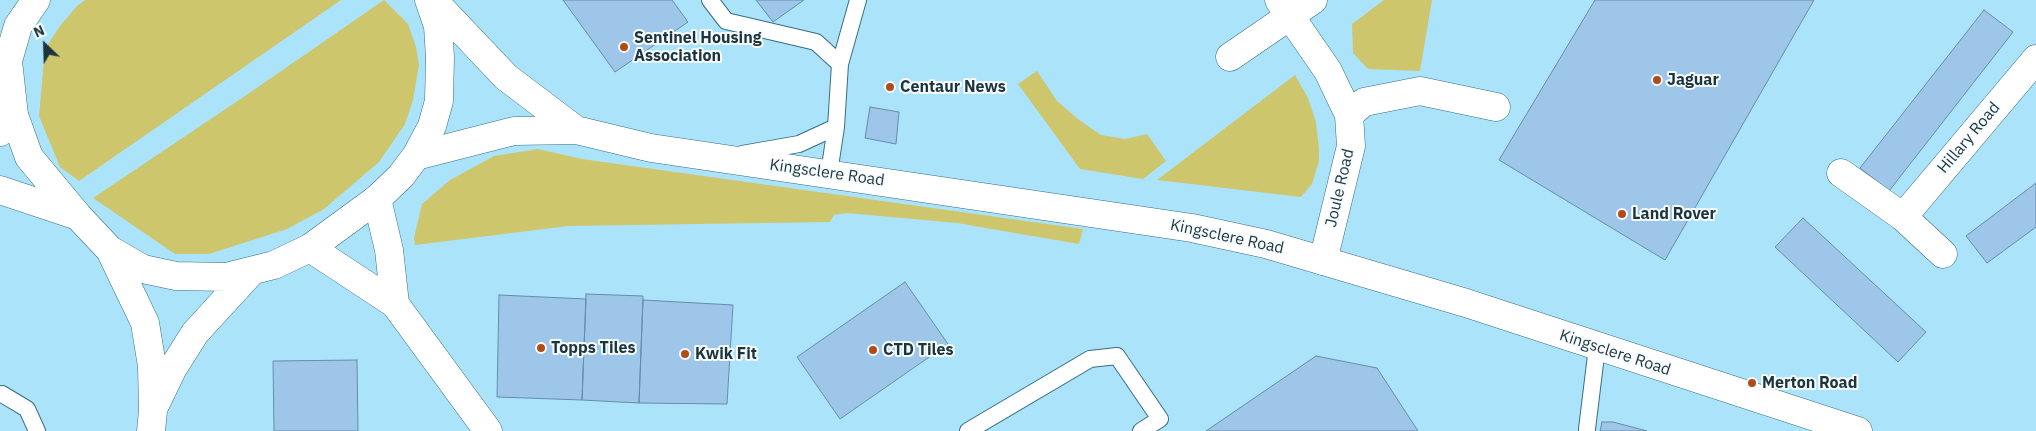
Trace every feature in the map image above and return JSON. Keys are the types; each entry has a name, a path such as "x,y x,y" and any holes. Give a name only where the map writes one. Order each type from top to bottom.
{"street":[{"path":"36,0 18,26 8,62 7,124 29,157 78,216 110,250 143,269 176,276 226,277 274,265 310,248 377,199 401,176 416,156 432,126 439,101 440,57 438,26 431,0"},
{"name":"Kingsclere Road","path":"431,0 506,77 576,130"},
{"path":"1230,57 1284,8 1313,0"},
{"name":"Joule Road","path":"1284,8 1328,71 1350,115 1351,146 1323,261"},
{"name":"Hillary Road","path":"1903,217 2036,58"},
{"path":"1350,115 1364,102 1420,91 1496,107"},
{"name":"Kingsclere Road","path":"416,156 514,131 576,130 651,148 725,157 1192,228 1266,244 1466,303 1858,431"},
{"path":"1841,173 1903,217 1943,254"},
{"path":"0,190 78,216"},
{"path":"377,199 389,250 395,304"},
{"path":"310,248 395,304 488,431"},
{"path":"110,250 145,323 152,366 152,421"},
{"path":"152,421 173,368 195,333 251,272"}],"lane":[{"path":"710,0 726,21 816,42 840,64"},
{"path":"829,173 836,127 840,64 858,0"},
{"path":"725,157 799,144 836,127"},
{"path":"1588,429 1597,346"},
{"path":"968,431 1090,359 1117,356 1160,419 1141,431"},
{"path":"2,394 27,410 37,431"}],"shaded area":[{"path":"85,0 341,0 79,181 60,167 39,116 45,49 60,26 77,6"},
{"path":"384,0 408,24 416,47 419,65 413,100 405,124 379,162 324,209 287,229 209,254 175,254 93,198 245,96"},
{"path":"1384,0 1432,0 1420,71 1368,69 1353,53 1352,24"},
{"path":"1037,71 1057,101 1079,120 1101,135 1125,139 1147,134 1166,161 1143,179 1080,169 1018,84"},
{"path":"1295,75 1308,98 1316,122 1319,149 1319,161 1312,184 1301,197 1157,180"},
{"path":"538,149 582,159 1083,229 1079,244 957,223 847,213 834,215 830,222 568,226 415,245 414,238 422,204 450,180 494,156"}],"building":[{"name":"Sentinel Housing Association","path":"563,0 672,0 688,22 615,72"},
{"path":"756,0 804,0 773,22"},
{"name":"Jaguar","path":"1595,0 1814,0 1665,260 1499,160"},
{"path":"1984,10 2013,32 1889,191 1860,168"},
{"path":"870,107 899,112 896,144 865,138"},
{"path":"2036,183 2036,227 1987,263 1966,236"},
{"path":"1803,218 1926,332 1898,362 1775,247"},
{"name":"CTD Tiles","path":"905,282 948,344 840,419 797,357"},
{"path":"586,294 643,296 639,403 582,400"},
{"name":"Topps Tiles","path":"499,295 586,299 582,400 497,397"},
{"name":"Kwik Fit","path":"643,300 733,305 727,404 639,403"},
{"path":"1316,356 1377,368 1418,431 1206,431"},
{"path":"357,360 358,431 274,431 273,361"},
{"path":"1602,422 1613,422 1647,431 1600,431"}],"place":[{"name":"Sentinel Housing Association","path":"624,47"},
{"name":"Jaguar","path":"1657,80"},
{"name":"Centaur News","path":"890,87"},
{"name":"Land Rover","path":"1622,214"},
{"name":"Topps Tiles","path":"541,348"},
{"name":"CTD Tiles","path":"873,350"},
{"name":"Kwik Fit","path":"685,354"},
{"name":"Merton Road","path":"1752,383"}]}
